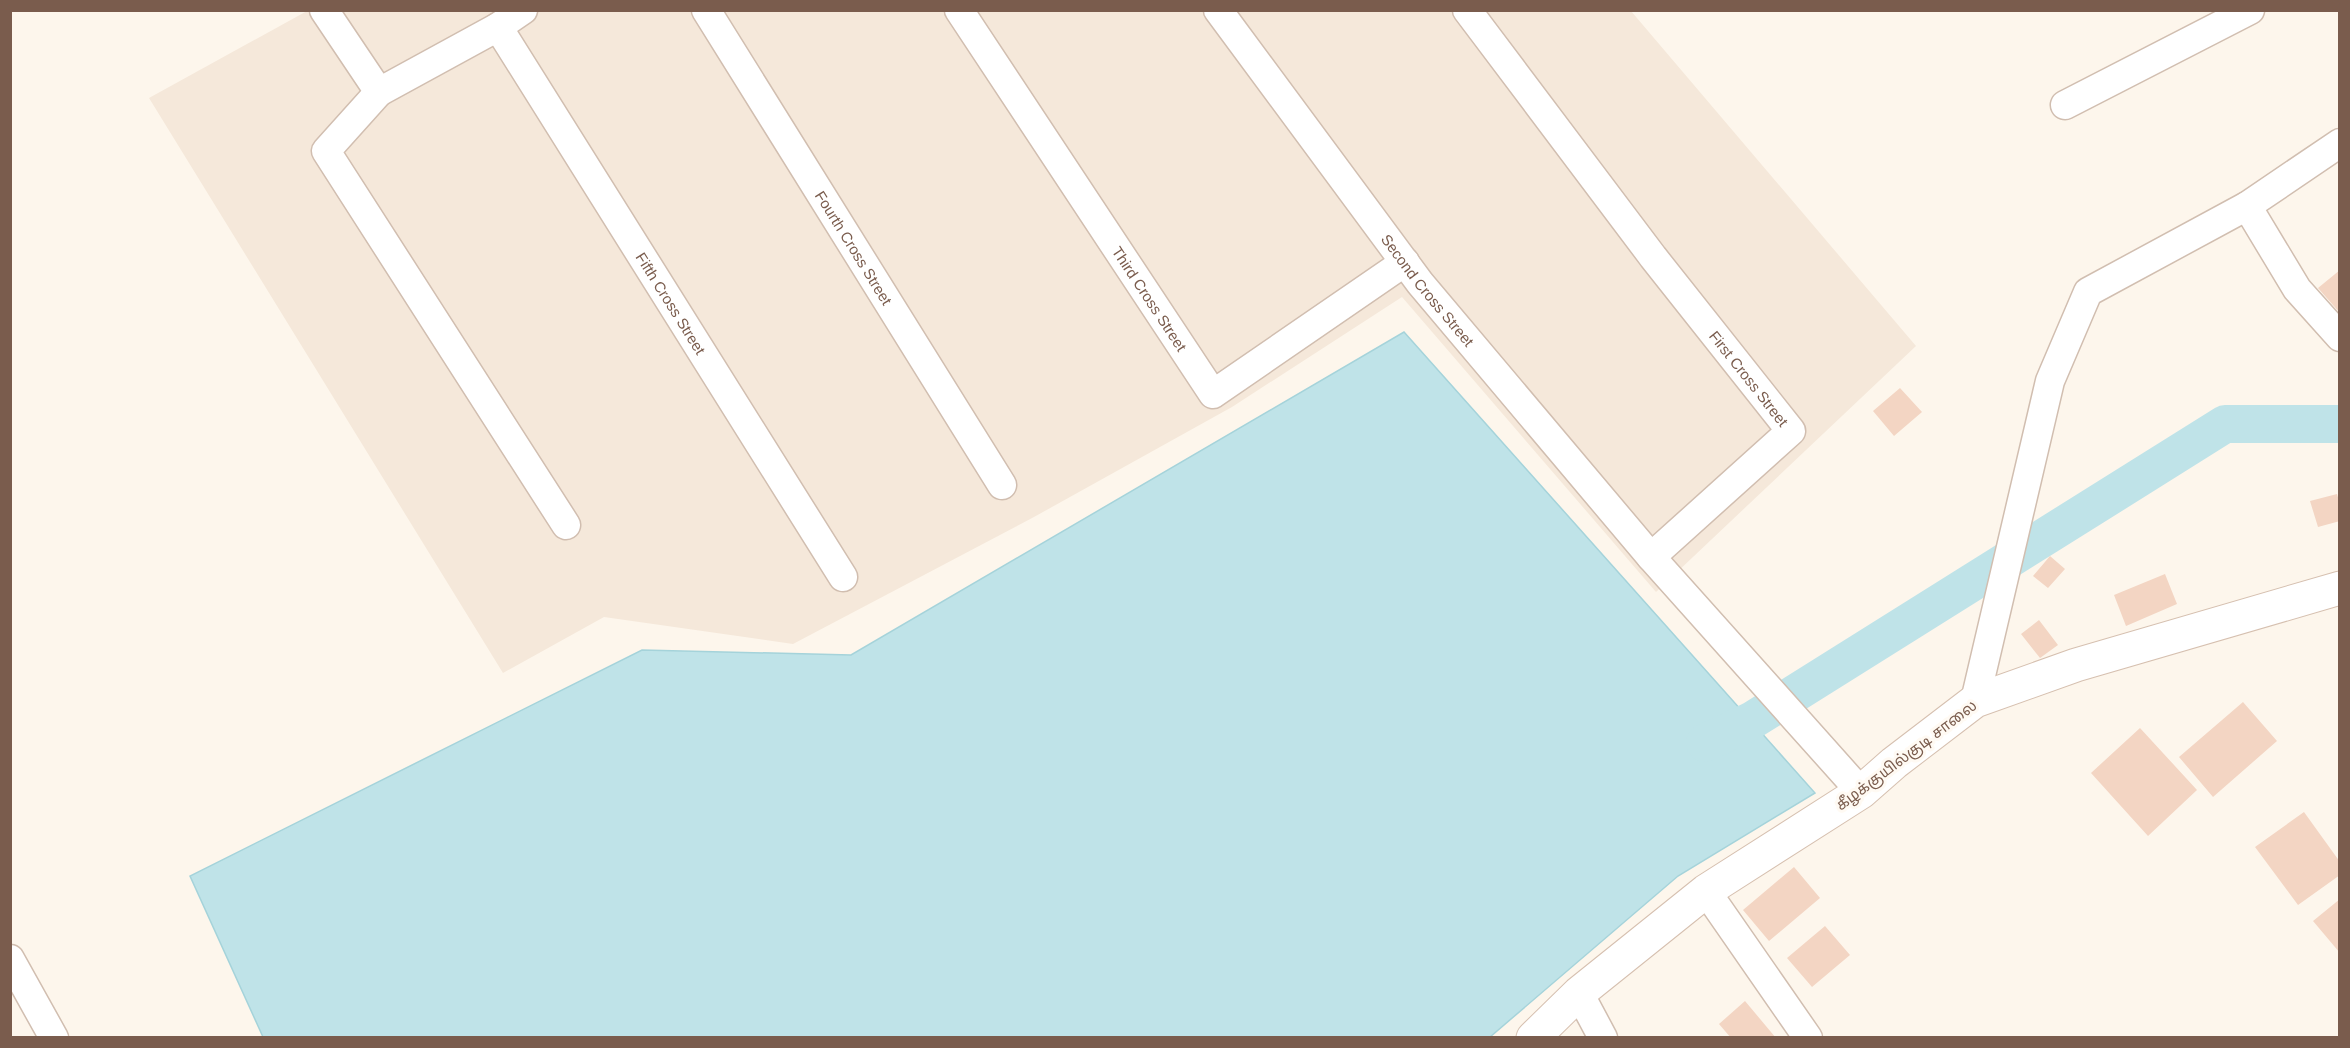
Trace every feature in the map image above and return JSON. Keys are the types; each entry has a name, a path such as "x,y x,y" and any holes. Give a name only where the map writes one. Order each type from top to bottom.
{"street":[{"path":"324,10 379,93"},
{"path":"523,10 498,27 379,93 326,151 566,525"},
{"name":"Fourth Cross Street","path":"706,10 1002,485"},
{"name":"Third Cross Street","path":"959,10 1213,394 1405,262"},
{"name":"Second Cross Street","path":"1218,10 1405,262 1651,557"},
{"name":"First Cross Street","path":"1467,10 1653,256 1791,431 1651,557"},
{"path":"2065,105 2250,10"},
{"name":"Fifth Cross Street","path":"498,27 843,578"},
{"path":"1974,701 2050,381 2088,292 2247,206 2340,142"},
{"path":"2247,206 2297,289 2340,337"},
{"path":"1651,557 1861,792"},
{"name":"கீழக்குயில்குடி சாலை","path":"1533,1038 1579,993 1706,891 1861,792 1894,763 1974,701 2076,665 2340,588"},
{"path":"1706,891 1808,1038"},
{"path":"10,959 54,1038"},
{"path":"1579,993 1603,1038"}],"shaded area":[{"path":"307,11 1631,11 1916,346 1656,592 1402,297 1232,407 1034,517 793,644 604,617 503,673 149,98"}],"water":[{"path":"1404,332 1815,793 1678,876 1490,1037 263,1037 190,876 642,650 851,655"}],"building":[{"path":"2340,270 2340,313 2318,288"},
{"path":"1900,388 1922,412 1894,436 1873,411"},
{"path":"2337,494 2340,504 2340,521 2318,527 2310,501"},
{"path":"2050,556 2065,569 2048,588 2033,576"},
{"path":"2165,574 2177,604 2126,626 2114,595"},
{"path":"2039,620 2058,645 2040,658 2021,634"},
{"path":"2243,702 2277,741 2213,797 2179,757"},
{"path":"2140,728 2197,790 2148,836 2091,773"},
{"path":"2304,812 2340,862 2340,875 2298,905 2255,847"},
{"path":"1794,867 1820,898 1769,941 1743,910"},
{"path":"2340,899 2340,953 2313,921"},
{"path":"1825,926 1850,955 1812,987 1787,958"},
{"path":"1745,1001 1776,1038 1731,1038 1719,1024"}],"waterway":[{"path":"1705,743 1751,721 2225,424 2340,424"}]}
